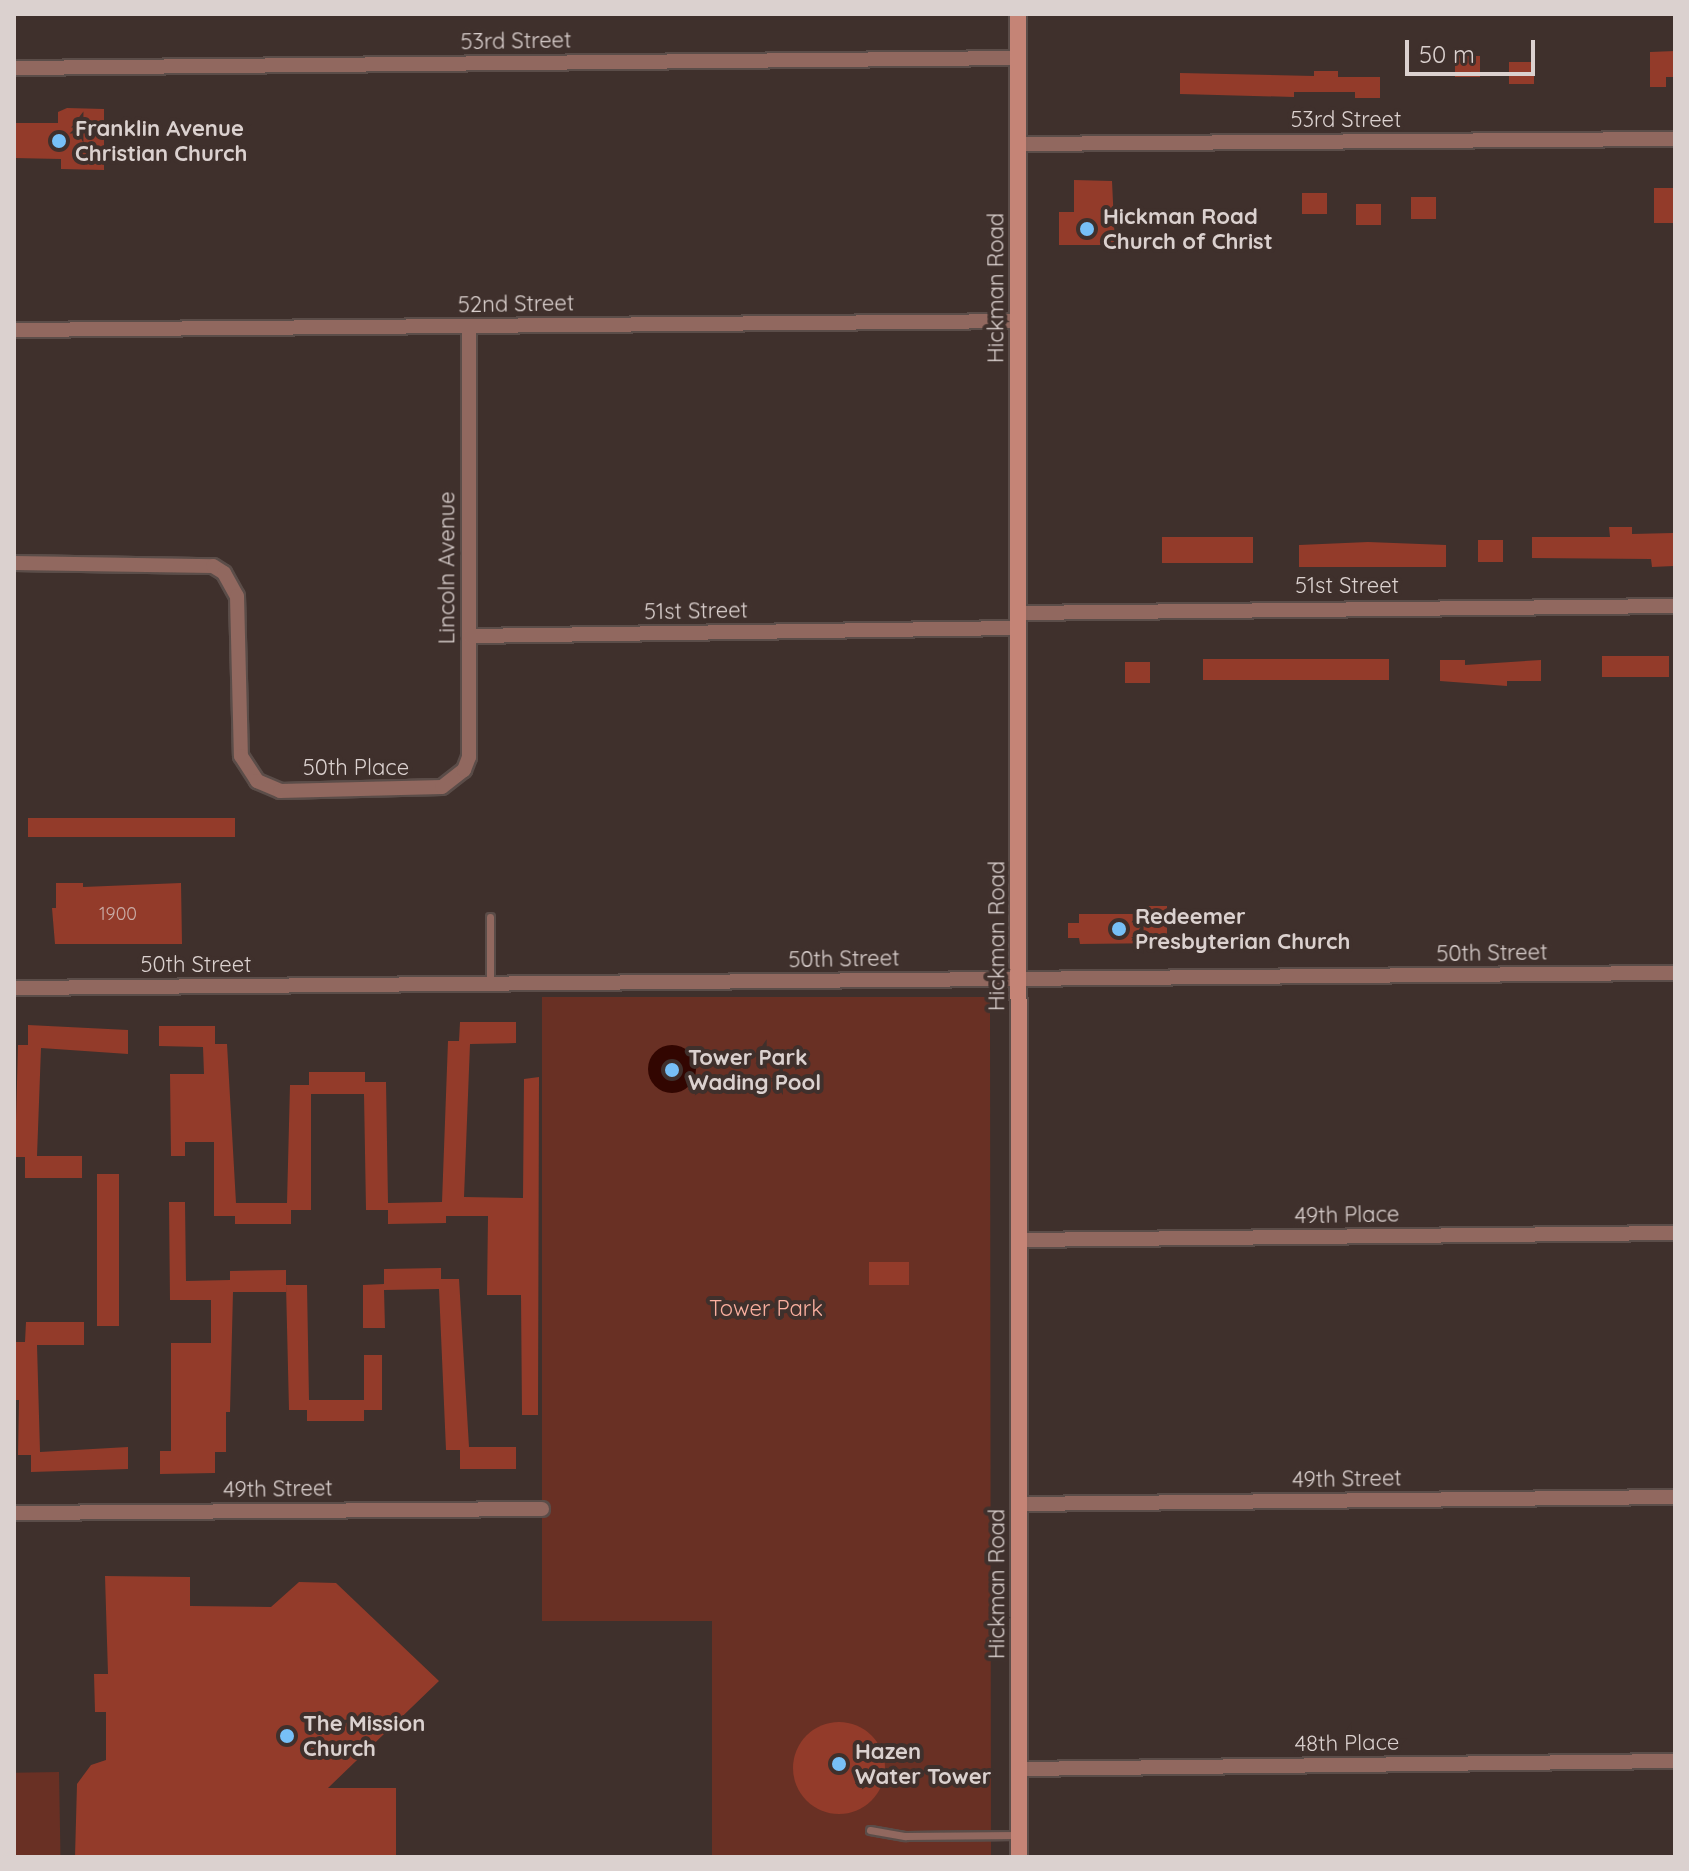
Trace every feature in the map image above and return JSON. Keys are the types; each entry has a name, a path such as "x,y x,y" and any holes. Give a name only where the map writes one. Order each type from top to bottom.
{"main road":[{"name":"Hickman Road","path":"1018,14 1019,1857"}],"street":[{"name":"53rd Street","path":"14,68 1018,58"},
{"name":"53rd Street","path":"1018,144 1675,139"},
{"name":"52nd Street","path":"14,330 1018,321"},
{"name":"Lincoln Avenue","path":"432,790 454,780 469,757 469,327"},
{"name":"50th Place","path":"14,563 200,563 224,573 237,596 241,756 257,781 280,791 432,790"},
{"name":"51st Street","path":"470,636 1675,606"},
{"name":"50th Street","path":"14,988 1675,973"},
{"name":"49th Place","path":"1019,1240 1675,1233"},
{"name":"49th Street","path":"1019,1504 1675,1497"},
{"name":"49th Street","path":"14,1513 542,1509"},
{"name":"48th Place","path":"1019,1769 1675,1761"}],"lane":[{"path":"490,917 490,984"},
{"path":"870,1830 905,1836 1019,1835"}],"green space":[{"name":"Tower Park","path":"542,997 990,997 991,1857 712,1857 712,1621 542,1621"},
{"path":"59,1772 60,1857 15,1857 14,1773"}],"shaded area":[{"name":"Tower Park Wading Pool","path":"672,1045 689,1052 696,1069 689,1086 672,1093 655,1086 648,1069 655,1052"}],"building":[{"path":"1675,51 1675,77 1666,77 1666,87 1650,87 1650,52"},
{"path":"1455,56 1480,56 1480,77 1455,77"},
{"path":"1509,62 1534,62 1534,84 1509,84"},
{"path":"1314,71 1338,71 1338,77 1380,77 1380,98 1355,98 1355,92 1294,92 1294,97 1180,94 1180,73 1314,76"},
{"name":"Franklin Avenue Christian Church","path":"67,108 104,109 104,170 61,169 61,159 14,158 14,123 58,123 58,112"},
{"name":"Hickman Road Church of Christ","path":"1074,180 1112,181 1115,245 1059,245 1059,212 1074,212"},
{"path":"1654,188 1673,188 1673,223 1654,223"},
{"path":"1302,193 1327,193 1327,214 1302,214"},
{"path":"1411,197 1436,197 1436,219 1411,219"},
{"path":"1356,204 1381,204 1381,225 1356,225"},
{"path":"1609,527 1632,527 1632,534 1673,533 1674,566 1652,567 1651,559 1532,558 1532,537 1610,537"},
{"path":"1162,537 1253,537 1253,563 1162,563"},
{"path":"1478,540 1503,540 1503,562 1478,562"},
{"path":"1368,542 1446,545 1446,567 1299,567 1299,545"},
{"path":"1602,656 1669,656 1669,677 1602,677"},
{"path":"1203,659 1389,659 1389,680 1203,680"},
{"path":"1440,660 1465,660 1465,665 1541,660 1541,681 1507,681 1507,686 1440,681"},
{"path":"1125,662 1150,662 1150,683 1125,683"},
{"path":"28,818 235,818 235,837 28,837"},
{"path":"56,883 83,883 83,887 181,883 182,944 55,944 52,908 56,908"},
{"name":"Redeemer Presbyterian Church","path":"1143,906 1167,906 1167,943 1080,944 1079,938 1068,938 1068,923 1079,923 1079,914 1143,914"},
{"path":"460,1022 516,1022 516,1043 470,1044 464,1197 523,1198 524,1079 539,1077 538,1415 522,1415 521,1295 487,1295 488,1216 446,1216 446,1223 388,1224 388,1210 366,1210 364,1094 311,1094 311,1210 291,1210 291,1224 235,1224 235,1216 214,1216 214,1142 185,1142 185,1156 171,1156 170,1074 204,1074 203,1047 159,1046 159,1026 215,1026 215,1044 227,1044 236,1203 287,1203 290,1085 309,1085 309,1072 365,1072 365,1082 386,1082 388,1203 442,1202 448,1041 459,1041"},
{"path":"28,1025 128,1030 128,1054 41,1048 37,1156 82,1156 82,1178 25,1178 25,1157 15,1157 18,1045 28,1045"},
{"path":"97,1174 119,1174 119,1326 97,1326"},
{"path":"169,1202 185,1202 186,1281 230,1280 230,1271 286,1270 286,1292 233,1292 230,1412 226,1412 226,1452 215,1452 215,1473 160,1474 160,1451 171,1451 171,1343 211,1343 211,1300 170,1300"},
{"path":"869,1262 909,1262 909,1285 869,1285"},
{"path":"441,1268 441,1279 459,1279 469,1447 516,1447 516,1469 460,1469 460,1450 446,1450 439,1289 384,1290 385,1328 363,1328 363,1285 384,1284 384,1269"},
{"path":"286,1285 307,1285 309,1400 364,1400 364,1355 382,1355 382,1410 364,1410 364,1421 307,1421 307,1410 289,1410"},
{"path":"26,1322 84,1322 84,1345 37,1345 40,1452 128,1447 128,1469 31,1472 31,1455 18,1455 19,1400 14,1400 14,1342 25,1342"},
{"name":"The Mission Church","path":"105,1576 190,1577 190,1606 271,1607 299,1582 336,1583 439,1681 328,1788 396,1788 396,1857 75,1857 77,1784 91,1765 106,1760 106,1712 95,1712 94,1674 108,1674"},
{"name":"Hazen Water Tower","path":"839,1722 857,1725 872,1735 882,1750 885,1768 882,1786 872,1801 857,1811 839,1814 821,1811 806,1801 796,1786 793,1768 796,1750 806,1735 821,1725"}],"place":[{"name":"Franklin Avenue Christian Church","path":"59,141"},
{"name":"Hickman Road Church of Christ","path":"1087,229"},
{"name":"Redeemer Presbyterian Church","path":"1119,929"},
{"name":"Tower Park Wading Pool","path":"672,1070"},
{"name":"The Mission Church","path":"287,1736"},
{"name":"Hazen Water Tower","path":"839,1764"}]}
